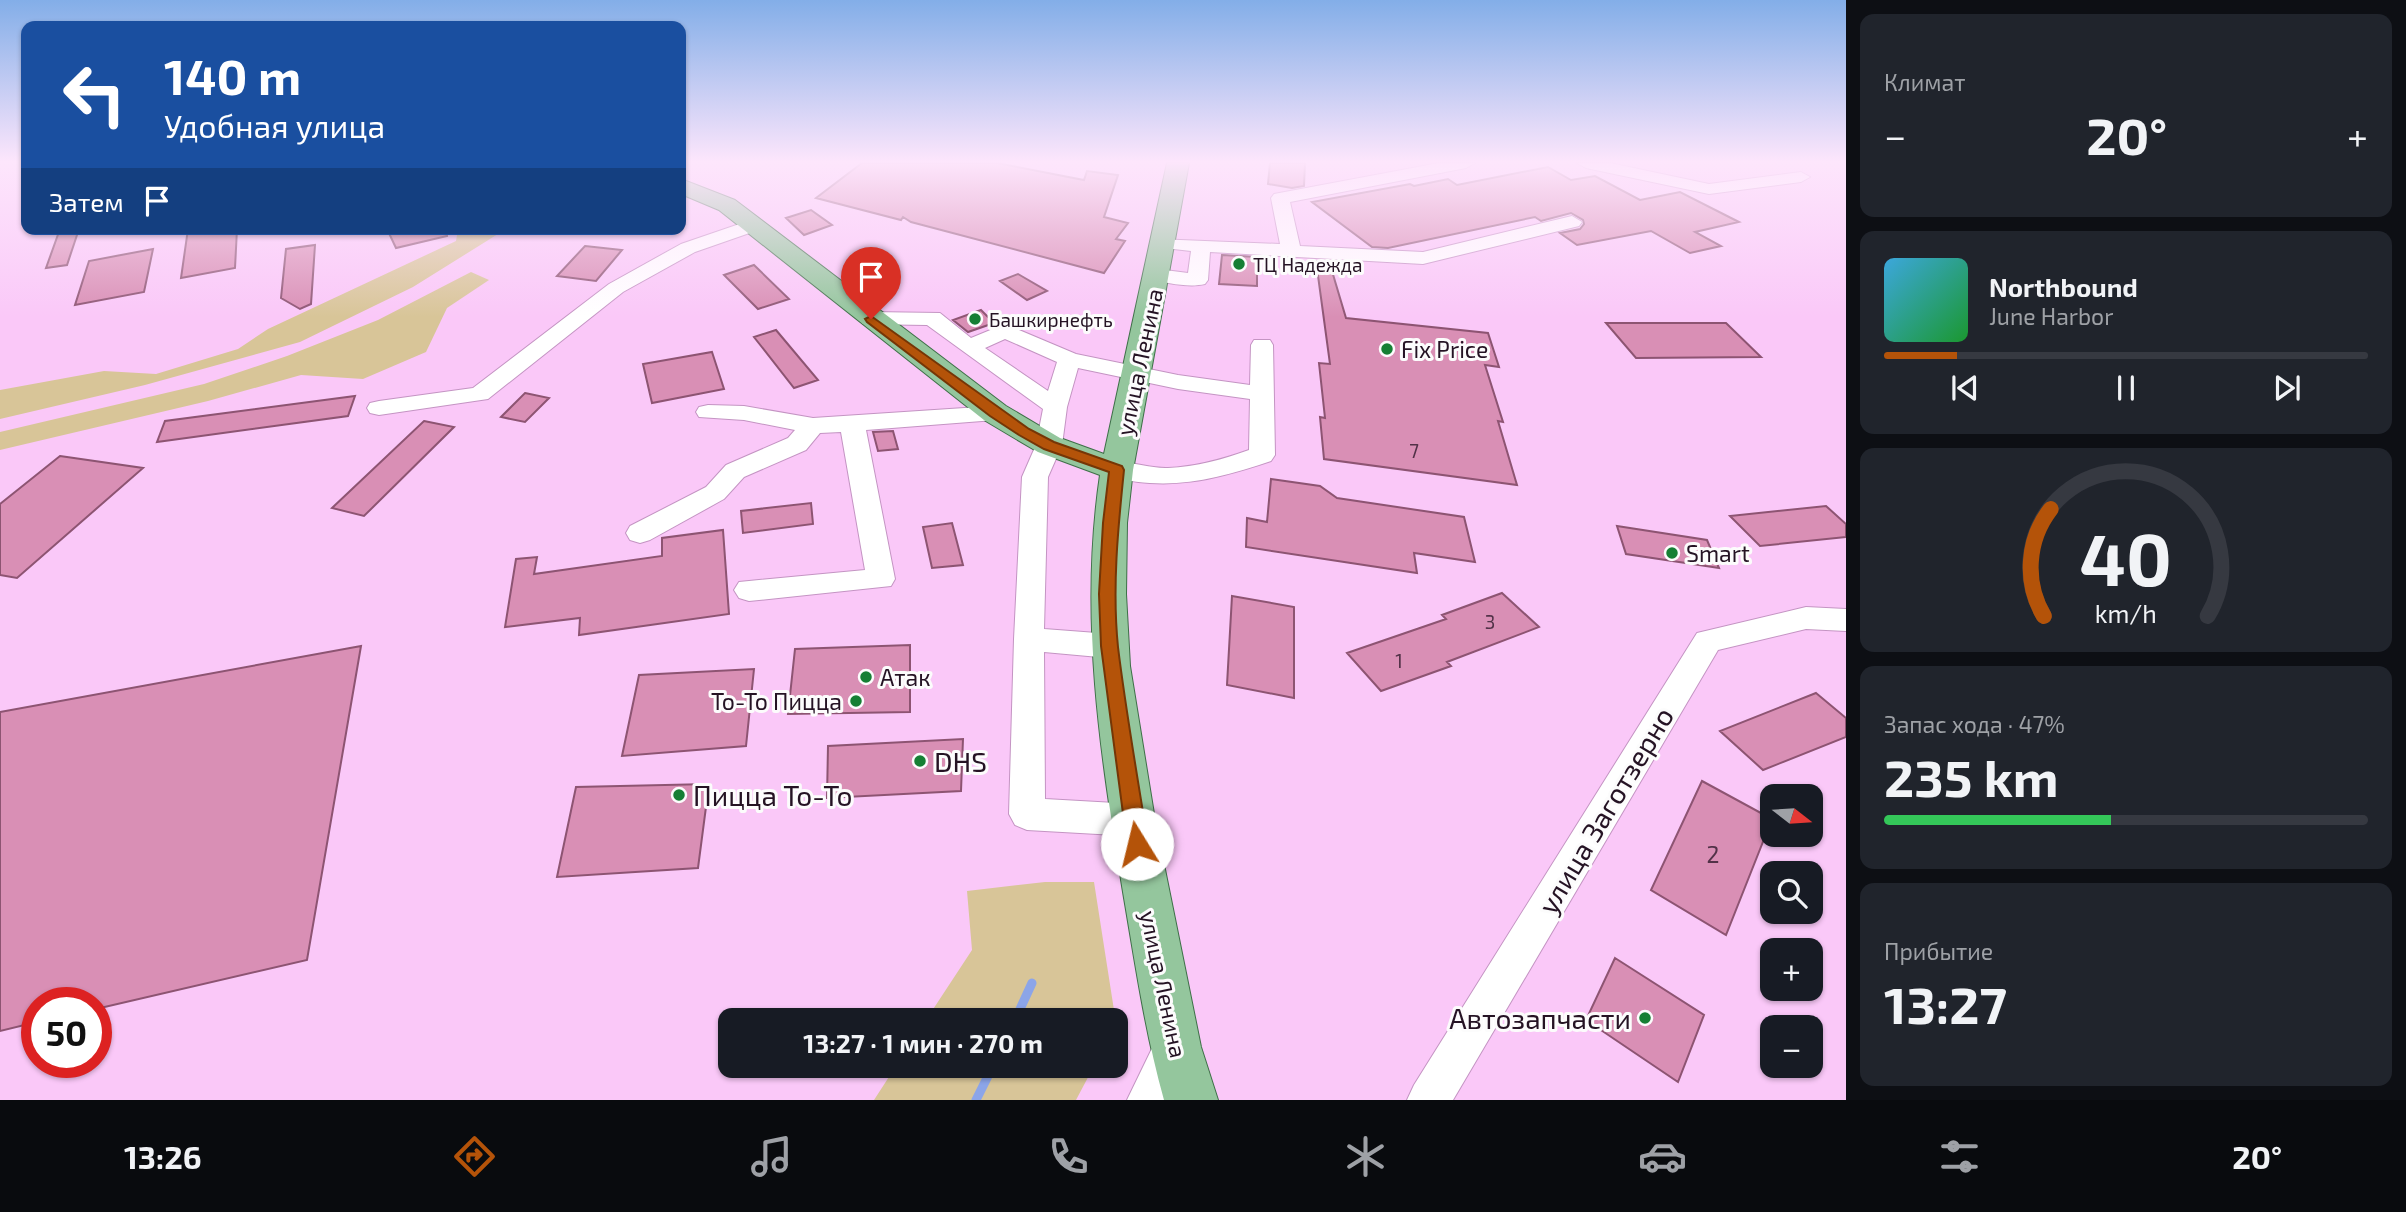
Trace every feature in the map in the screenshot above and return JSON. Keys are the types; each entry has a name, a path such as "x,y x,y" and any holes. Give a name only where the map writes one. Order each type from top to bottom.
{"main road":[{"path":"740,214 995,413 1049,445 1117,470"},
{"name":"улица Ленина","path":"1168,214 1117,470 1110,535 1110,646 1133,820 1175,1047 1191,1100"}],"street":[{"path":"1283,214 1291,251"},
{"path":"1160,259 1201,246 1423,258 1572,222"},
{"path":"379,408 480,394 616,288 688,248 754,225"},
{"path":"1160,259 1198,280 1201,246"},
{"path":"871,319 932,318 1055,407"},
{"path":"969,347 1005,331 1069,359 1137,374 1262,394"},
{"path":"1117,470 1167,477 1223,468 1262,455 1262,345"},
{"path":"1069,359 1055,407 1049,445 1035,477 1029,639 1027,814 1133,820"},
{"path":"708,412 744,413 813,426 995,413"},
{"path":"749,590 881,579 852,423"},
{"path":"640,533 715,493 735,471 797,444 813,426"},
{"name":"улица Заготзерно","path":"1429,1100 1708,641 1806,618 1846,620"},
{"path":"1029,639 1110,646"},
{"path":"1149,1100 1175,1047"}],"shaded area":[{"path":"457,235 496,235 413,287 300,342 145,385 0,419 0,390 104,371 156,374 238,349 268,329 456,241"},
{"path":"471,272 489,280 447,308 426,352 363,379 301,375 208,401 0,450 0,432 204,384 287,356 378,320"},
{"path":"1045,882 1094,882 1114,1008 934,1008 972,950 967,891"},
{"path":"888,1078 1088,1078 1076,1100 874,1100"}],"building":[{"path":"797,214 817,214 832,225 804,235 786,218"},
{"path":"879,214 1105,214 1104,217 1128,223 1116,239 1125,241 1104,273 911,222 903,217 901,220"},
{"path":"1328,214 1566,214 1541,221 1535,217 1388,248 1372,247"},
{"path":"1573,214 1724,214 1739,222 1695,232 1721,246 1690,253 1651,231 1577,245 1560,233 1580,229 1584,224 1583,220"},
{"path":"58,235 77,235 67,265 46,268"},
{"path":"187,235 237,235 235,268 181,278"},
{"path":"390,235 447,235 447,236 396,248"},
{"path":"315,245 311,304 300,309 281,298 286,249"},
{"path":"585,246 622,250 596,281 557,276"},
{"path":"153,249 144,292 75,305 89,261"},
{"name":"ТЦ Надежда","path":"1222,255 1257,257 1257,286 1219,284"},
{"path":"1316,261 1329,261 1346,318 1488,333 1499,367 1485,365 1503,422 1498,421 1517,485 1324,459 1320,417 1325,418 1319,363 1330,364"},
{"path":"754,265 789,299 758,309 724,275"},
{"path":"1018,274 1047,291 1027,300 1000,281"},
{"path":"981,310 994,323 968,332 953,320"},
{"path":"1606,323 1726,323 1761,357 1636,358"},
{"path":"776,330 818,380 794,388 754,337"},
{"path":"712,352 724,389 652,403 643,364"},
{"path":"525,393 549,398 525,422 501,417"},
{"path":"355,396 348,416 157,442 165,421"},
{"path":"424,421 454,427 364,516 332,508"},
{"path":"893,431 898,449 878,451 873,432"},
{"path":"60,456 143,468 17,578 0,575 0,504"},
{"path":"1271,479 1320,486 1337,498 1464,517 1475,562 1414,553 1417,573 1246,547 1247,518 1267,522"},
{"path":"811,503 813,524 743,533 741,511"},
{"path":"1826,506 1846,524 1846,537 1760,546 1730,516"},
{"path":"952,523 963,565 932,568 923,527"},
{"path":"1617,526 1707,540 1719,568 1626,554"},
{"path":"723,530 729,614 579,635 580,618 505,627 516,559 537,557 534,574 662,556 662,538"},
{"path":"1502,593 1539,627 1447,662 1451,666 1381,691 1347,653 1446,619 1442,615"},
{"path":"1232,596 1294,607 1294,698 1227,685"},
{"path":"910,645 910,712 788,714 795,649"},
{"path":"361,646 307,960 112,1005 112,987 21,987 21,1026 0,1031 0,712"},
{"path":"754,669 746,746 622,756 639,675"},
{"path":"1816,693 1846,718 1846,737 1763,770 1720,731"},
{"path":"963,739 961,791 827,798 828,746"},
{"path":"1702,781 1760,812 1761,847 1726,935 1651,890"},
{"path":"709,784 698,868 557,877 576,787"},
{"name":"Автозапчасти","path":"1615,958 1704,1015 1678,1082 1586,1020"}],"waterway":[{"path":"1021,1008 1032,983"},
{"path":"976,1100 987,1078"}],"place":[{"name":"ТЦ Надежда","path":"1239,264"},
{"name":"Башкирнефть","path":"975,319"},
{"name":"Fix Price","path":"1387,349"},
{"name":"Smart","path":"1672,553"},
{"name":"Атак","path":"866,677"},
{"name":"То-То Пицца","path":"856,701"},
{"name":"DHS","path":"920,761"},
{"name":"Пицца То-То","path":"679,795"},
{"name":"Автозапчасти","path":"1645,1018"}],"route":[{"path":"871,319 1024,432 1049,445 1117,470 1110,523 1108,594 1111,666 1137,844"}]}
